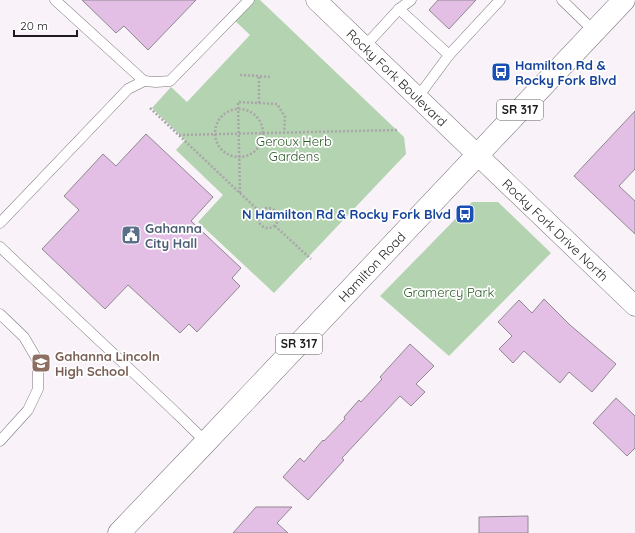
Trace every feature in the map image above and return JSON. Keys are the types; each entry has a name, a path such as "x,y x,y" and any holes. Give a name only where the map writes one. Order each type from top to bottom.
{"main road":[{"name":"Hamilton Road","path":"119,533 624,0"}],"street":[{"name":"Rocky Fork Boulevard","path":"316,0 478,154"},
{"name":"Rocky Fork Drive North","path":"478,154 635,306"}],"lane":[{"path":"55,0 144,81"},
{"path":"0,223 128,89 144,81 170,81 249,0"},
{"path":"365,46 399,9 411,0"},
{"path":"418,97 449,55 500,0"},
{"path":"562,0 594,31"},
{"path":"399,9 449,55"},
{"path":"0,247 165,401 206,442"},
{"path":"0,314 24,337 38,361 38,389 28,410 0,441"}],"path":[{"path":"259,102 259,76 241,75 270,77"},
{"path":"240,193 238,102 277,104 285,118 284,133"},
{"path":"150,108 260,212"},
{"path":"238,109 250,112 256,116 263,134 260,145 255,151 249,155 239,158 226,154 216,141 215,134 216,125 220,118 226,113 238,109"},
{"path":"179,135 398,130"},
{"path":"265,208 275,211 277,213 278,220 275,226 266,229 260,225 258,218 260,212 265,208"},
{"path":"275,226 311,259"}],"green space":[{"name":"Geroux Herb Gardens","path":"248,0 260,0 404,137 406,154 274,293 198,222 223,195 176,150 185,140 152,108 171,87 187,102 250,35 231,17"},
{"name":"Gramercy Park","path":"472,202 498,202 551,253 449,356 380,296"}],"building":[{"path":"82,0 196,0 148,50 124,26 116,33"},
{"path":"438,0 476,0 449,29 429,10"},
{"path":"635,111 635,169 619,186 635,201 635,234 574,176"},
{"name":"Gahanna City Hall","path":"146,134 213,197 191,221 241,268 232,278 240,286 197,332 189,324 180,333 128,285 105,309 42,249 79,210 64,196 103,154 116,166"},
{"path":"544,299 570,325 616,364 592,392 569,372 560,383 524,351 513,363 499,349 512,336 498,322 519,300 532,313"},
{"path":"410,344 434,366 416,384 425,392 411,406 400,396 342,458 344,460 308,500 283,477 300,458 304,462 323,440 324,441 345,419 344,417 359,400 361,402 382,379 380,377"},
{"path":"616,398 635,416 635,448 627,456 593,423"},
{"path":"256,507 292,507 277,523 288,533 233,533"},
{"path":"528,516 528,533 479,533 479,517"}],"place":[{"name":"Hamilton Rd & Rocky Fork Blvd","path":"501,72"},
{"name":"N Hamilton Rd & Rocky Fork Blvd","path":"465,214"},
{"name":"Gahanna City Hall","path":"131,235"},
{"name":"Gahanna Lincoln High School","path":"41,363"}]}
